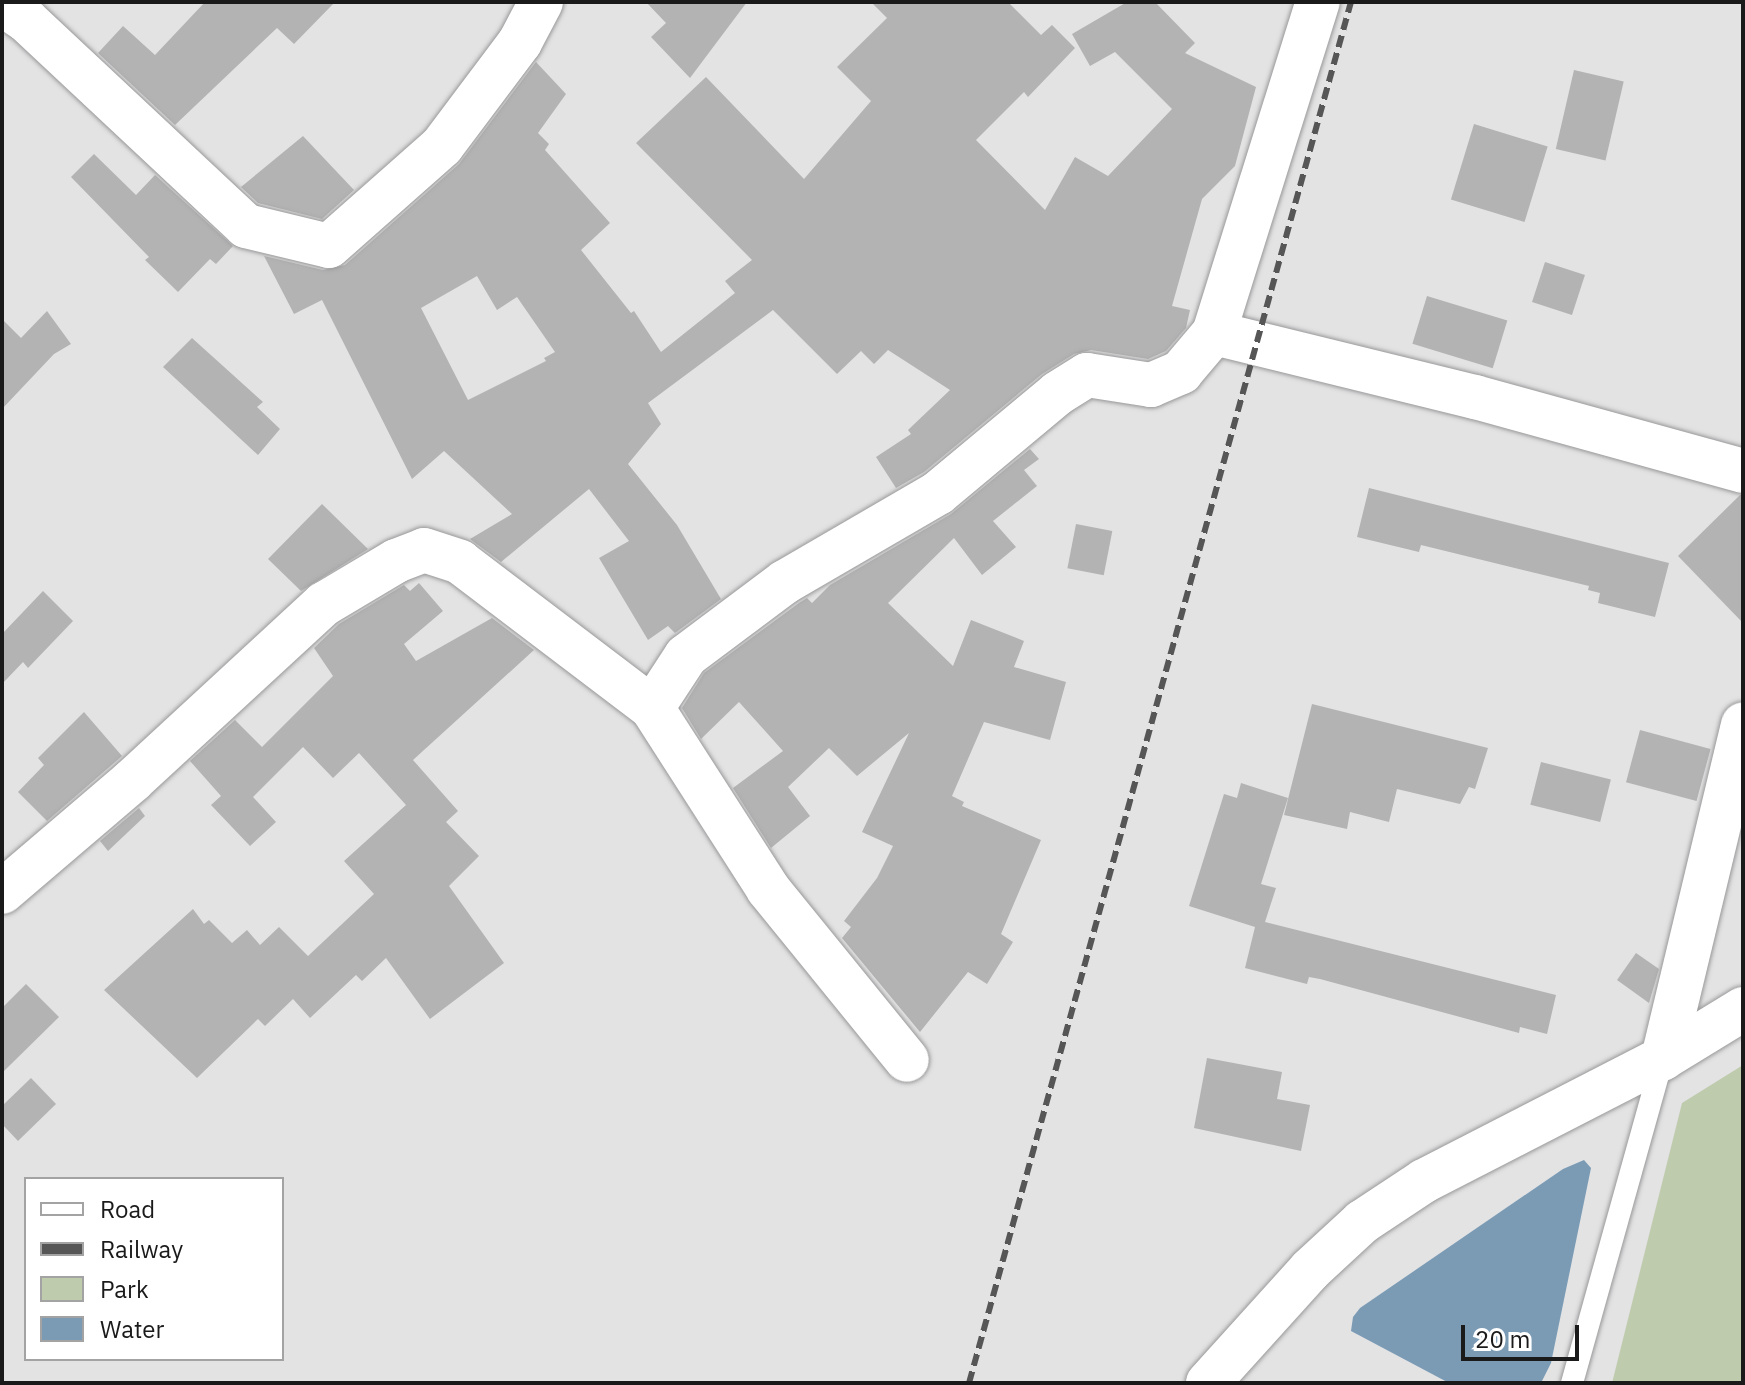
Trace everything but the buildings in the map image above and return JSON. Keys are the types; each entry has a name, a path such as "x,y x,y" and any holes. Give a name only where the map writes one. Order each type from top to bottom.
{"street":[{"path":"2,4 27,21 246,226 329,246 442,146 520,42 541,2"},
{"path":"652,708 686,656 785,582 938,493 1058,393 1087,375 1151,385 1181,372 1214,333 1318,2"},
{"path":"1214,333 1475,397 1743,471"},
{"path":"2,892 133,780 324,604 396,561 424,550 460,562 652,708 768,889 907,1060"},
{"path":"1663,1058 1743,724"},
{"path":"1208,1383 1310,1270 1362,1222 1424,1181 1663,1058 1743,1009"}],"lane":[{"path":"1572,1383 1663,1058"}],"green space":[{"path":"1743,1065 1743,1383 1612,1383 1682,1103"}],"water":[{"path":"1584,1160 1591,1168 1551,1363 1541,1383 1449,1383 1351,1331 1353,1317 1360,1308 1563,1169"}],"railway":[{"path":"969,1383 1351,2"}]}
